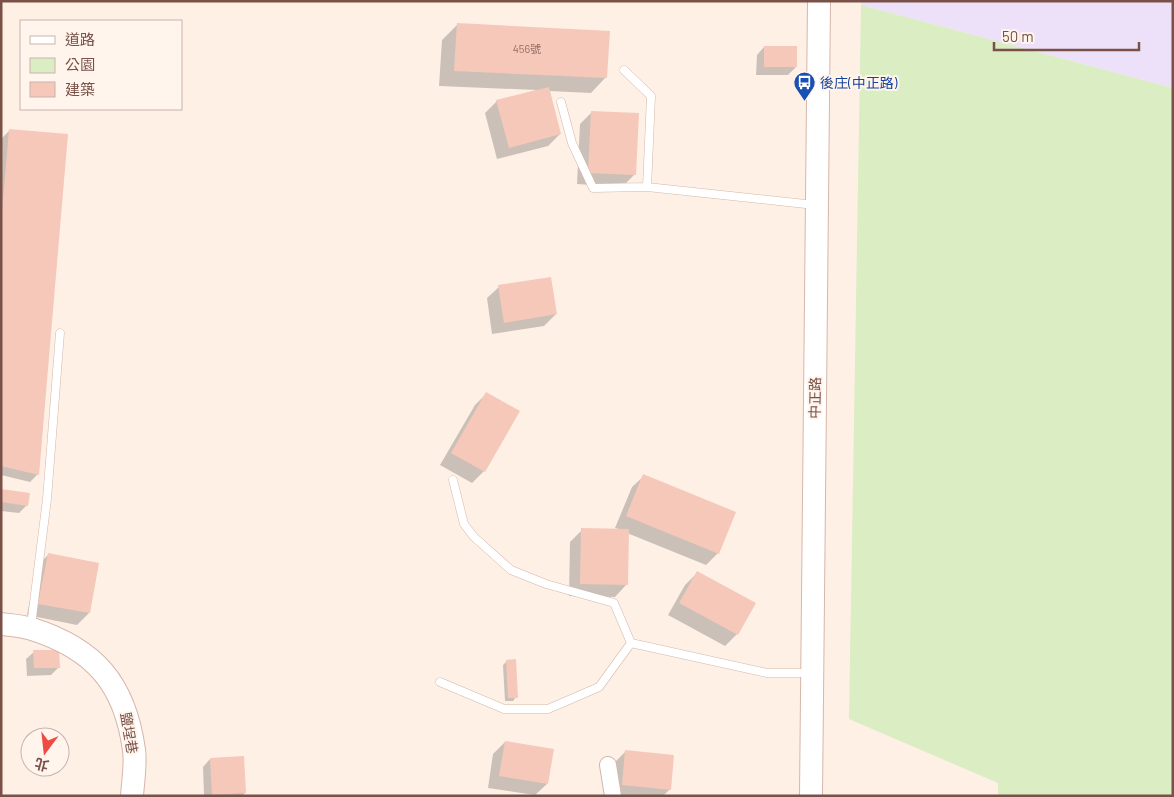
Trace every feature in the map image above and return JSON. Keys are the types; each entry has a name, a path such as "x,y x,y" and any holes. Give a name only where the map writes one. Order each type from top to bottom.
{"main road":[{"name":"中正路","path":"812,796 820,1"},
{"name":"鹽埕巷","path":"1,624 30,628 73,646 96,664 114,685 126,710 134,751 132,796"}],"street":[{"path":"608,765 613,796"}],"lane":[{"path":"624,70 651,96 647,187"},
{"path":"561,102 572,143 593,188 647,187 817,205"},
{"path":"30,628 47,499 60,333"},
{"path":"453,480 464,524 474,537 511,570 546,584 614,603 631,642"},
{"path":"631,642 766,673 812,674"},
{"path":"440,682 504,709 548,709 599,687 631,642"}],"shaded area":[{"path":"861,1 1173,1 1173,88 861,5"}],"green space":[{"path":"861,5 1173,88 1173,796 998,796 998,783 849,719"}],"building":[{"path":"457,23 610,31 607,78 454,71"},
{"path":"764,46 797,46 797,67 764,67"},
{"path":"549,87 561,134 509,148 496,100"},
{"path":"591,111 639,113 636,175 588,173"},
{"path":"9,129 68,134 39,475 1,466 1,224"},
{"path":"551,277 557,314 504,323 498,285"},
{"path":"486,392 520,411 485,472 451,453"},
{"path":"643,474 736,512 719,554 626,516"},
{"path":"1,489 30,493 28,506 1,502"},
{"path":"581,528 629,529 628,585 580,584"},
{"path":"48,553 99,563 90,613 38,604"},
{"path":"697,571 756,603 738,635 679,603"},
{"path":"33,650 59,650 60,668 34,668"},
{"path":"516,659 518,698 508,698 506,660"},
{"path":"505,741 554,749 548,784 499,776"},
{"path":"625,750 674,755 671,790 622,785"},
{"path":"244,756 246,793 212,795 210,758"}],"place":[{"name":"後庄(中正路)","path":"804,102"}]}
